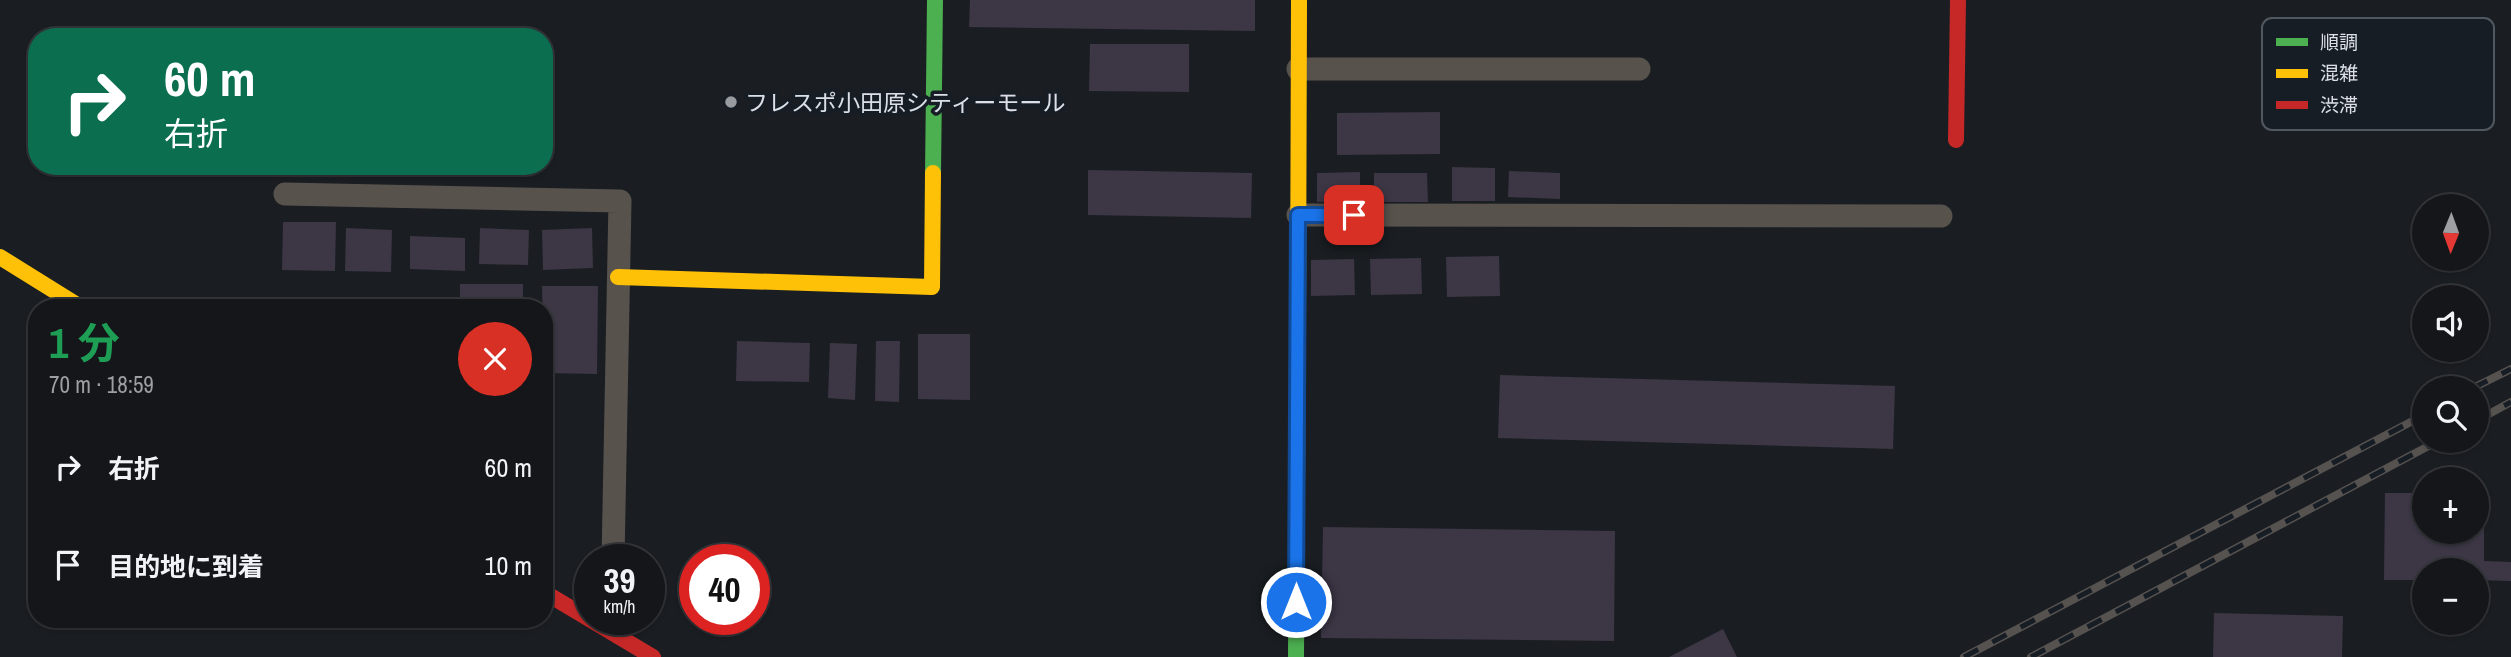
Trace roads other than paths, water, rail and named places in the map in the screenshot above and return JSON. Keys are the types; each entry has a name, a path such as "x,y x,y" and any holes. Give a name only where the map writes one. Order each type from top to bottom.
{"street":[{"path":"618,278 932,287 935,0"},
{"path":"1296,657 1299,0"},
{"path":"1956,140 1958,0"},
{"path":"0,257 68,299"},
{"path":"553,597 574,607"},
{"path":"623,635 653,657"}],"lane":[{"path":"1298,69 1639,69"},
{"path":"285,194 620,201 613,544"},
{"path":"1298,215 1941,216"}],"railway":[{"path":"2489,380 2511,369"},
{"path":"2489,414 2511,402"},
{"path":"1964,657 2412,421"},
{"path":"2031,657 2415,453"}],"place":[{"name":"フレスポ小田原シティーモール","path":"731,102"}]}
